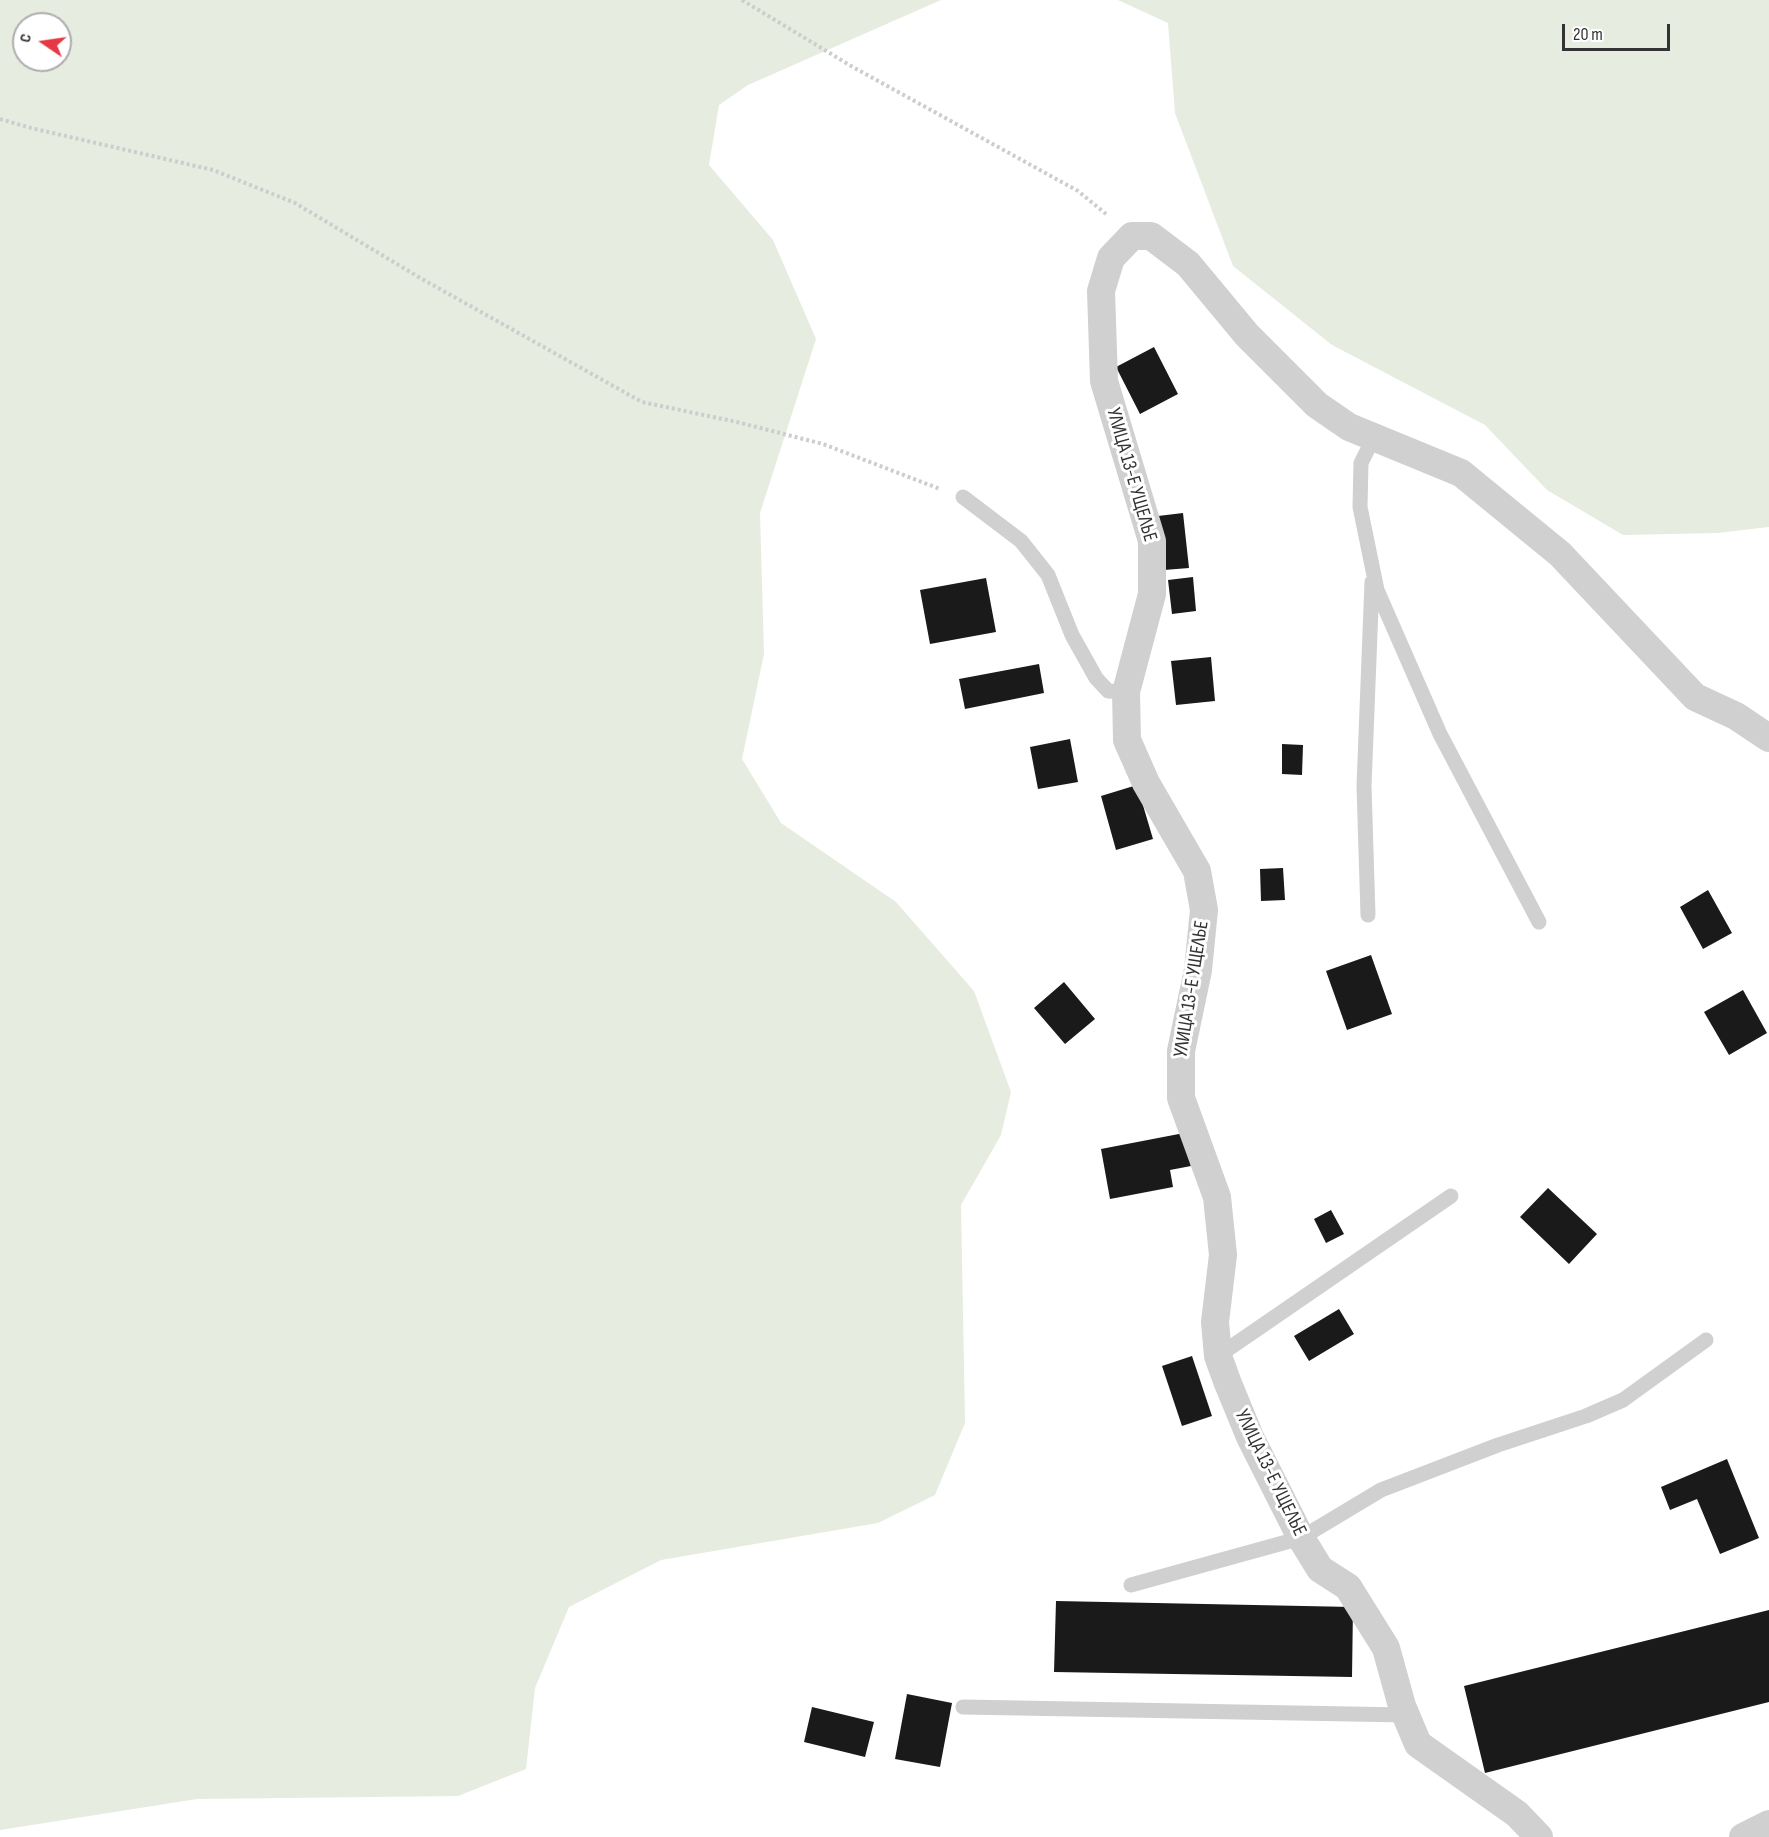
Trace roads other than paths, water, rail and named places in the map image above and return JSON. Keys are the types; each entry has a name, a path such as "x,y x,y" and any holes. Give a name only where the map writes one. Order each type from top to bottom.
{"street":[{"name":"УЛИЦА 13-Е УЩЕЛЬЕ","path":"1374,437 1349,427 1317,405 1247,335 1188,264 1151,236 1132,236 1111,258 1101,291 1104,381 1152,541 1152,594 1126,692 1127,740 1146,783 1197,871 1204,910 1198,970 1180,1051 1181,1098 1217,1197 1223,1255 1215,1322 1218,1356 1251,1437 1301,1538 1320,1569 1348,1587 1386,1648 1406,1715 1418,1744 1517,1814 1539,1837"},
{"path":"1374,437 1461,473 1560,554 1695,697 1736,716 1769,738"},
{"path":"1743,1837 1769,1824"}],"lane":[{"path":"1374,437 1361,463 1360,507 1377,590 1440,734 1539,922"},
{"path":"963,497 1021,541 1047,575 1072,635 1096,678 1108,691 1126,692"},
{"path":"1368,915 1364,786 1373,570"},
{"path":"1218,1356 1451,1196"},
{"path":"1131,1585 1301,1538 1381,1490 1498,1444 1586,1416 1623,1400 1706,1340"},
{"path":"963,1707 1406,1715"}]}
